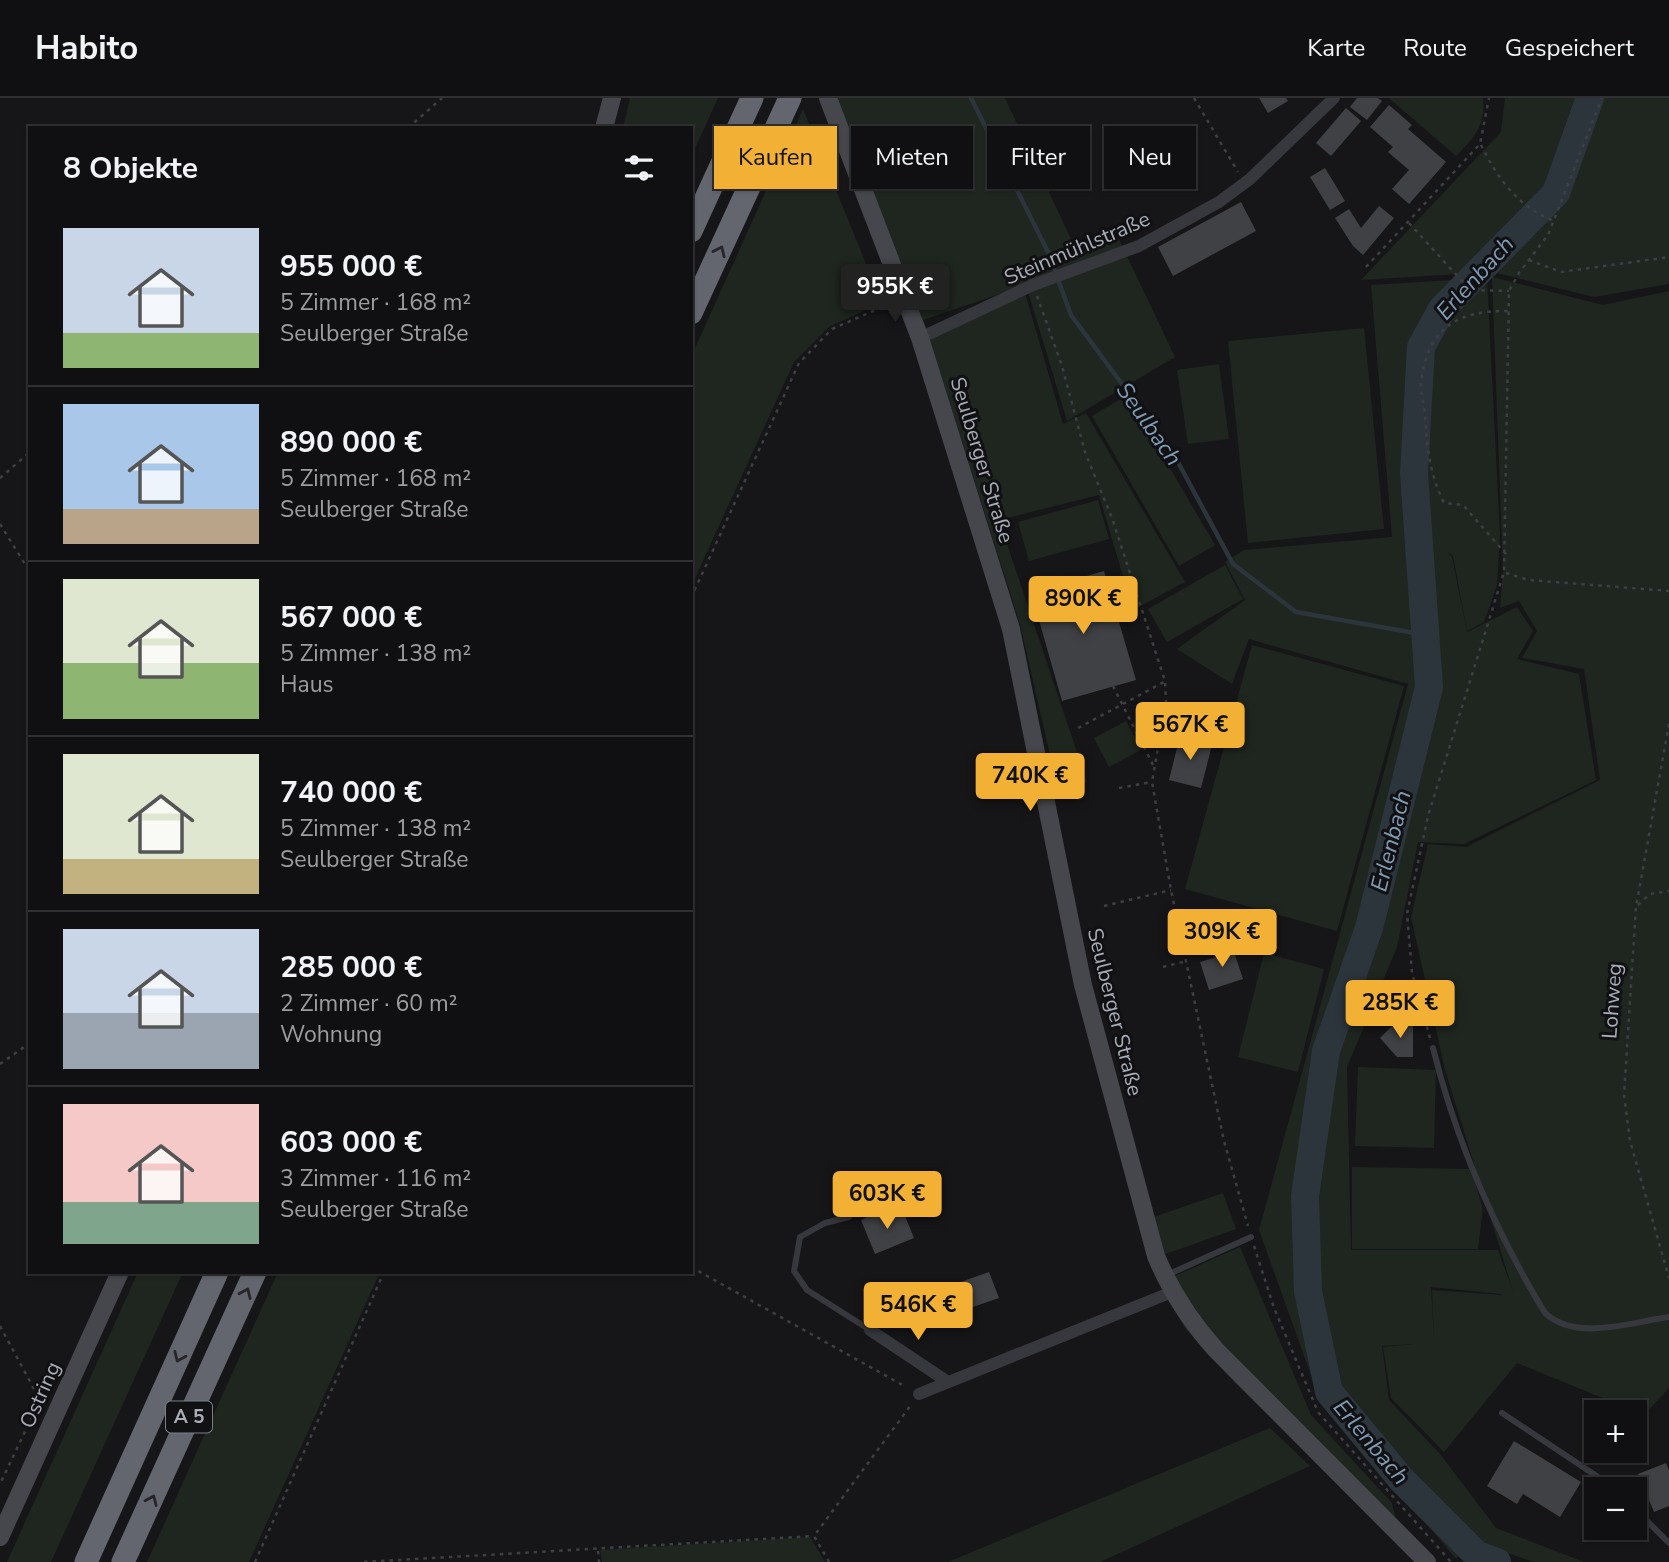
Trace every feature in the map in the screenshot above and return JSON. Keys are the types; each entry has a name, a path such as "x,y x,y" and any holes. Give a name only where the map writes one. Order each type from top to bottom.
{"highway":[{"path":"693,227 752,98"},
{"path":"693,309 790,98"},
{"name":"A 5","path":"86,1562 216,1274"},
{"name":"A 5","path":"123,1562 254,1274"}],"street":[{"path":"605,126 612,98"},
{"name":"Seulberger Straße","path":"828,98 920,338 1011,629 1083,985 1145,1223 1168,1284 1191,1321 1224,1359 1427,1562"},
{"name":"Steinmühlstraße","path":"920,338 1037,284 1139,246 1245,184 1334,98"},
{"name":"Ostring","path":"0,1538 119,1274"},
{"path":"919,1394 1168,1284"},
{"path":"870,1330 947,1382"}],"lane":[{"path":"1433,1048 1448,1109 1509,1247 1545,1313 1555,1322 1582,1329 1669,1317"},
{"path":"849,1217 825,1223 800,1237 794,1271 807,1290 870,1330"},
{"path":"1168,1284 1251,1237"},
{"path":"1502,1413 1598,1477"},
{"path":"1647,1521 1669,1543"}],"path":[{"path":"410,126 442,98"},
{"path":"1194,98 1245,184"},
{"path":"1366,267 1480,144 1489,98"},
{"path":"1433,1048 1412,973 1407,914 1428,816 1507,555 1509,291 1548,235 1602,98"},
{"path":"1480,144 1500,182 1537,213 1554,221"},
{"path":"1409,223 1471,290 1509,291"},
{"path":"1529,260 1561,272 1669,257"},
{"path":"1037,284 1085,452 1112,518 1165,681 1166,702 1152,782 1171,890 1224,1141 1251,1237 1274,1308 1318,1412 1451,1562"},
{"path":"693,594 799,363 832,329 895,301"},
{"path":"1507,555 1462,505 1444,503 1431,477 1420,384 1436,336 1449,322 1491,311 1510,311"},
{"path":"0,478 28,454"},
{"path":"0,524 28,569"},
{"path":"1504,572 1529,580 1669,591"},
{"path":"1078,728 1165,681"},
{"path":"1113,686 1154,767"},
{"name":"Lohweg","path":"1669,723 1636,907 1624,1095 1637,1168 1669,1278"},
{"path":"1119,788 1152,782"},
{"path":"1104,906 1171,890"},
{"path":"1636,907 1650,894 1669,891"},
{"path":"1163,967 1188,961"},
{"path":"0,1064 28,1045"},
{"path":"364,1562 814,1536 919,1394 693,1268"},
{"path":"255,1562 383,1274"},
{"path":"0,1326 40,1400 0,1484"},
{"path":"814,1536 830,1562"},
{"path":"598,1550 600,1562"}],"shaded area":[{"path":"630,98 718,98 693,153 693,126 623,126"},
{"path":"834,98 1005,98 1018,126 987,126 987,189 1048,189 1077,252 1116,233 1175,357 1067,421 1026,285 923,320 870,189 973,189 973,126 851,126 851,140"},
{"path":"1389,98 1483,98 1483,116 1473,137 1456,156"},
{"path":"1505,98 1669,98 1669,284 1594,297 1492,272 1361,280 1501,132"},
{"path":"803,109 810,126 795,126"},
{"path":"767,189 836,189 882,303 830,326 794,362 693,583 693,353"},
{"path":"1492,277 1603,305 1669,291 1669,1388 1647,1412 1647,1400 1607,1400 1517,1363 1444,1452 1391,1398 1383,1347 1415,1344 1382,1346 1389,1400 1440,1454 1496,1528 1584,1562 1534,1562 1486,1546 1455,1558 1317,1392 1259,1230 1408,684 1249,639 1232,684 1177,649 1245,600 1225,562 1244,550 1392,537 1371,285 1487,278 1500,535 1497,585 1484,622 1467,631 1453,556 1447,551 1452,557 1467,632 1517,607 1533,631 1517,659 1579,674 1596,780 1464,844 1418,842 1397,947 1347,1067 1351,1250 1498,1250 1513,1291 1445,1070 1411,917 1428,844 1466,847 1600,780 1584,669 1522,658 1537,631 1519,601 1500,608 1503,571","holes":["1431,1287 1502,1295 1432,1290 1434,1340"]},
{"path":"1024,289 1063,424 1086,413 1185,582 1133,610 1099,495 999,520 1087,782 1058,790 1020,624 929,338"},
{"path":"1364,328 1384,529 1248,543 1228,341"},
{"path":"1219,364 1229,439 1188,444 1177,370"},
{"path":"1127,395 1215,545 1179,566 1092,416"},
{"path":"1098,500 1109,539 1029,561 1018,522"},
{"path":"1225,565 1243,599 1167,642 1148,609"},
{"path":"1252,645 1404,686 1337,931 1185,889"},
{"path":"1126,721 1141,750 1109,767 1094,738"},
{"path":"1264,953 1324,969 1298,1072 1238,1057"},
{"path":"1358,1067 1436,1070 1434,1148 1355,1146"},
{"path":"1352,1167 1471,1169 1483,1209 1478,1249 1352,1249"},
{"path":"1223,1193 1236,1229 1160,1256 1148,1219"},
{"path":"1240,1247 1311,1415 1392,1503 1401,1542 1236,1384 1185,1328 1159,1283"},
{"path":"137,1274 182,1274 51,1562 7,1562"},
{"path":"277,1274 379,1274 249,1562 147,1562"},
{"path":"1270,1428 1310,1466 1100,1562 948,1562"},
{"path":"810,1537 825,1562 602,1562 600,1550"}],"building":[{"path":"1259,98 1286,98 1288,101 1268,113"},
{"path":"1357,98 1378,98 1382,101 1367,120 1350,107"},
{"path":"1389,105 1412,125 1408,129 1446,162 1409,204 1392,189 1409,170 1388,152 1393,147 1370,127"},
{"path":"1346,108 1361,121 1331,156 1316,143"},
{"path":"1325,168 1345,201 1330,210 1310,177"},
{"path":"1241,202 1256,231 1173,276 1158,247"},
{"path":"1379,206 1394,218 1363,255 1353,246 1335,218 1349,209 1361,228"},
{"path":"1104,571 1136,680 1062,701 1031,592"},
{"path":"1180,736 1212,745 1201,788 1169,780"},
{"path":"1232,946 1243,979 1209,990 1200,962 1220,956 1218,950"},
{"path":"1394,1024 1413,1025 1413,1057 1397,1057 1380,1038"},
{"path":"881,1211 884,1219 903,1211 914,1238 875,1254 861,1220"},
{"path":"989,1272 999,1298 961,1311 952,1285"},
{"path":"1514,1441 1581,1482 1560,1517 1523,1494 1517,1504 1487,1486"},
{"path":"1666,1463 1669,1470 1669,1506 1654,1512 1647,1495 1647,1477 1639,1477 1638,1474"}],"waterway":[{"name":"Seulbach","path":"971,98 1048,252 1071,315 1173,453 1233,564 1296,612 1426,635"},
{"name":"Erlenbach","path":"1497,1562 1477,1555 1401,1479 1329,1392 1308,1291 1305,1196 1326,1051 1369,928 1429,687 1414,473 1421,347 1442,309 1556,193 1590,98"}]}
